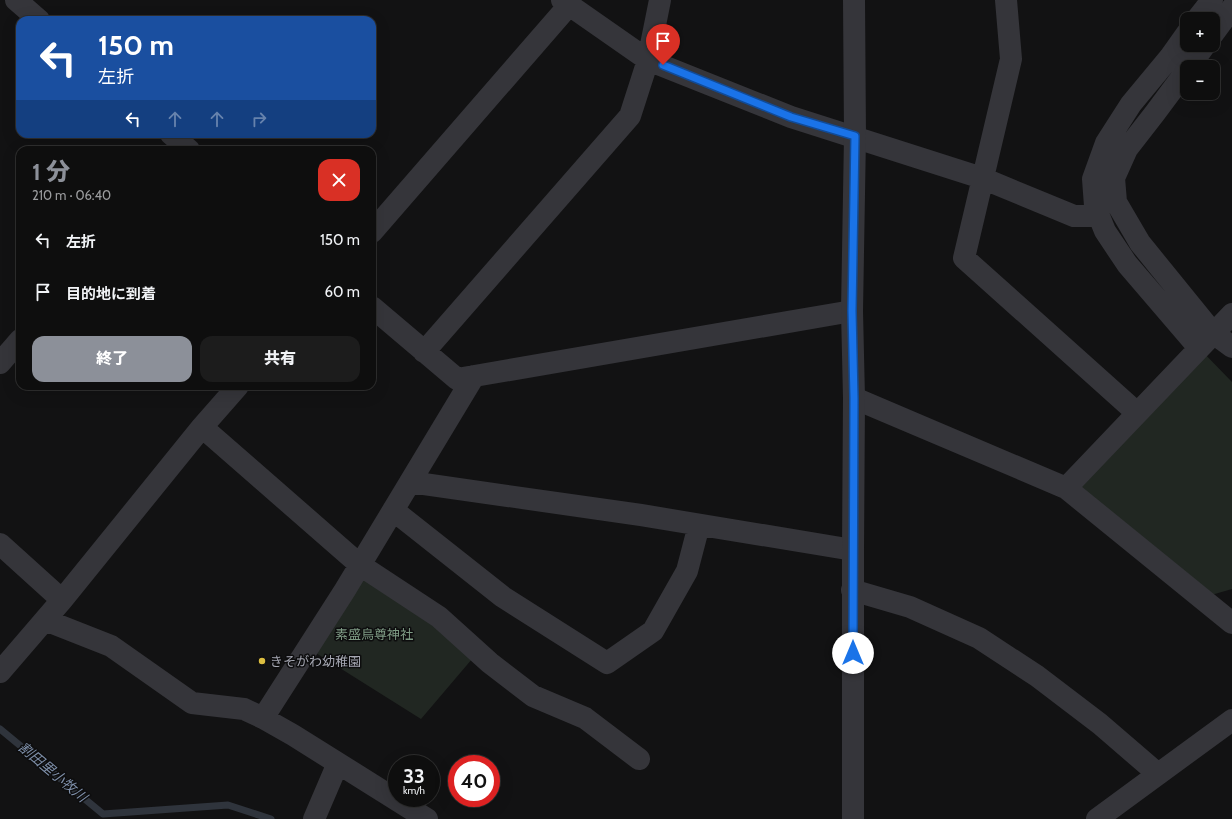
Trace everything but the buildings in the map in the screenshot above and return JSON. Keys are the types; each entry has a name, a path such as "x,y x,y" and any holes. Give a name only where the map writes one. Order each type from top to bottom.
{"street":[{"path":"17,0 35,16"},
{"path":"424,352 630,116 648,60 660,0"},
{"path":"853,819 852,550 854,398 852,311 855,136 854,0"},
{"path":"1006,0 1011,59 964,258 1137,413"},
{"path":"1203,12 1212,0"},
{"path":"376,227 566,2 648,60 791,117 855,136 982,178 1074,216 1099,216"},
{"path":"1220,24 1232,8"},
{"path":"1180,43 1131,104 1106,143 1093,179 1095,206 1105,231 1127,264 1206,340 1232,348"},
{"path":"1180,80 1127,149 1114,178 1116,202 1140,243 1206,340"},
{"path":"176,138 184,146"},
{"path":"376,310 457,379 852,311"},
{"path":"1066,488 1232,314"},
{"path":"0,363 16,345"},
{"path":"263,718 360,565 474,376"},
{"path":"0,672 62,600 202,427 234,390"},
{"path":"854,398 1066,488 1232,623"},
{"path":"202,427 360,565 439,617 490,663 533,696 585,718 639,759"},
{"path":"410,482 699,524 852,550"},
{"path":"393,510 503,597 608,663 653,630 687,571 699,524"},
{"path":"0,544 62,600"},
{"path":"852,590 910,606 979,638 1037,676 1100,724 1158,774"},
{"path":"45,620 111,646 192,703 244,709 263,718 427,819"},
{"path":"1097,819 1232,720"},
{"path":"314,819 338,763"}],"green space":[{"path":"1199,348 1232,382 1232,589 1201,598 1066,488"},
{"name":"素盛鳥尊神社","path":"360,565 478,652 421,719 308,648"}],"waterway":[{"name":"割田里小牧川","path":"0,729 103,814 228,805 271,819"}],"place":[{"name":"きそがわ幼稚園","path":"262,661"}],"route":[{"path":"663,65 791,117 855,136 852,311 854,398 852,550 853,653"}]}
